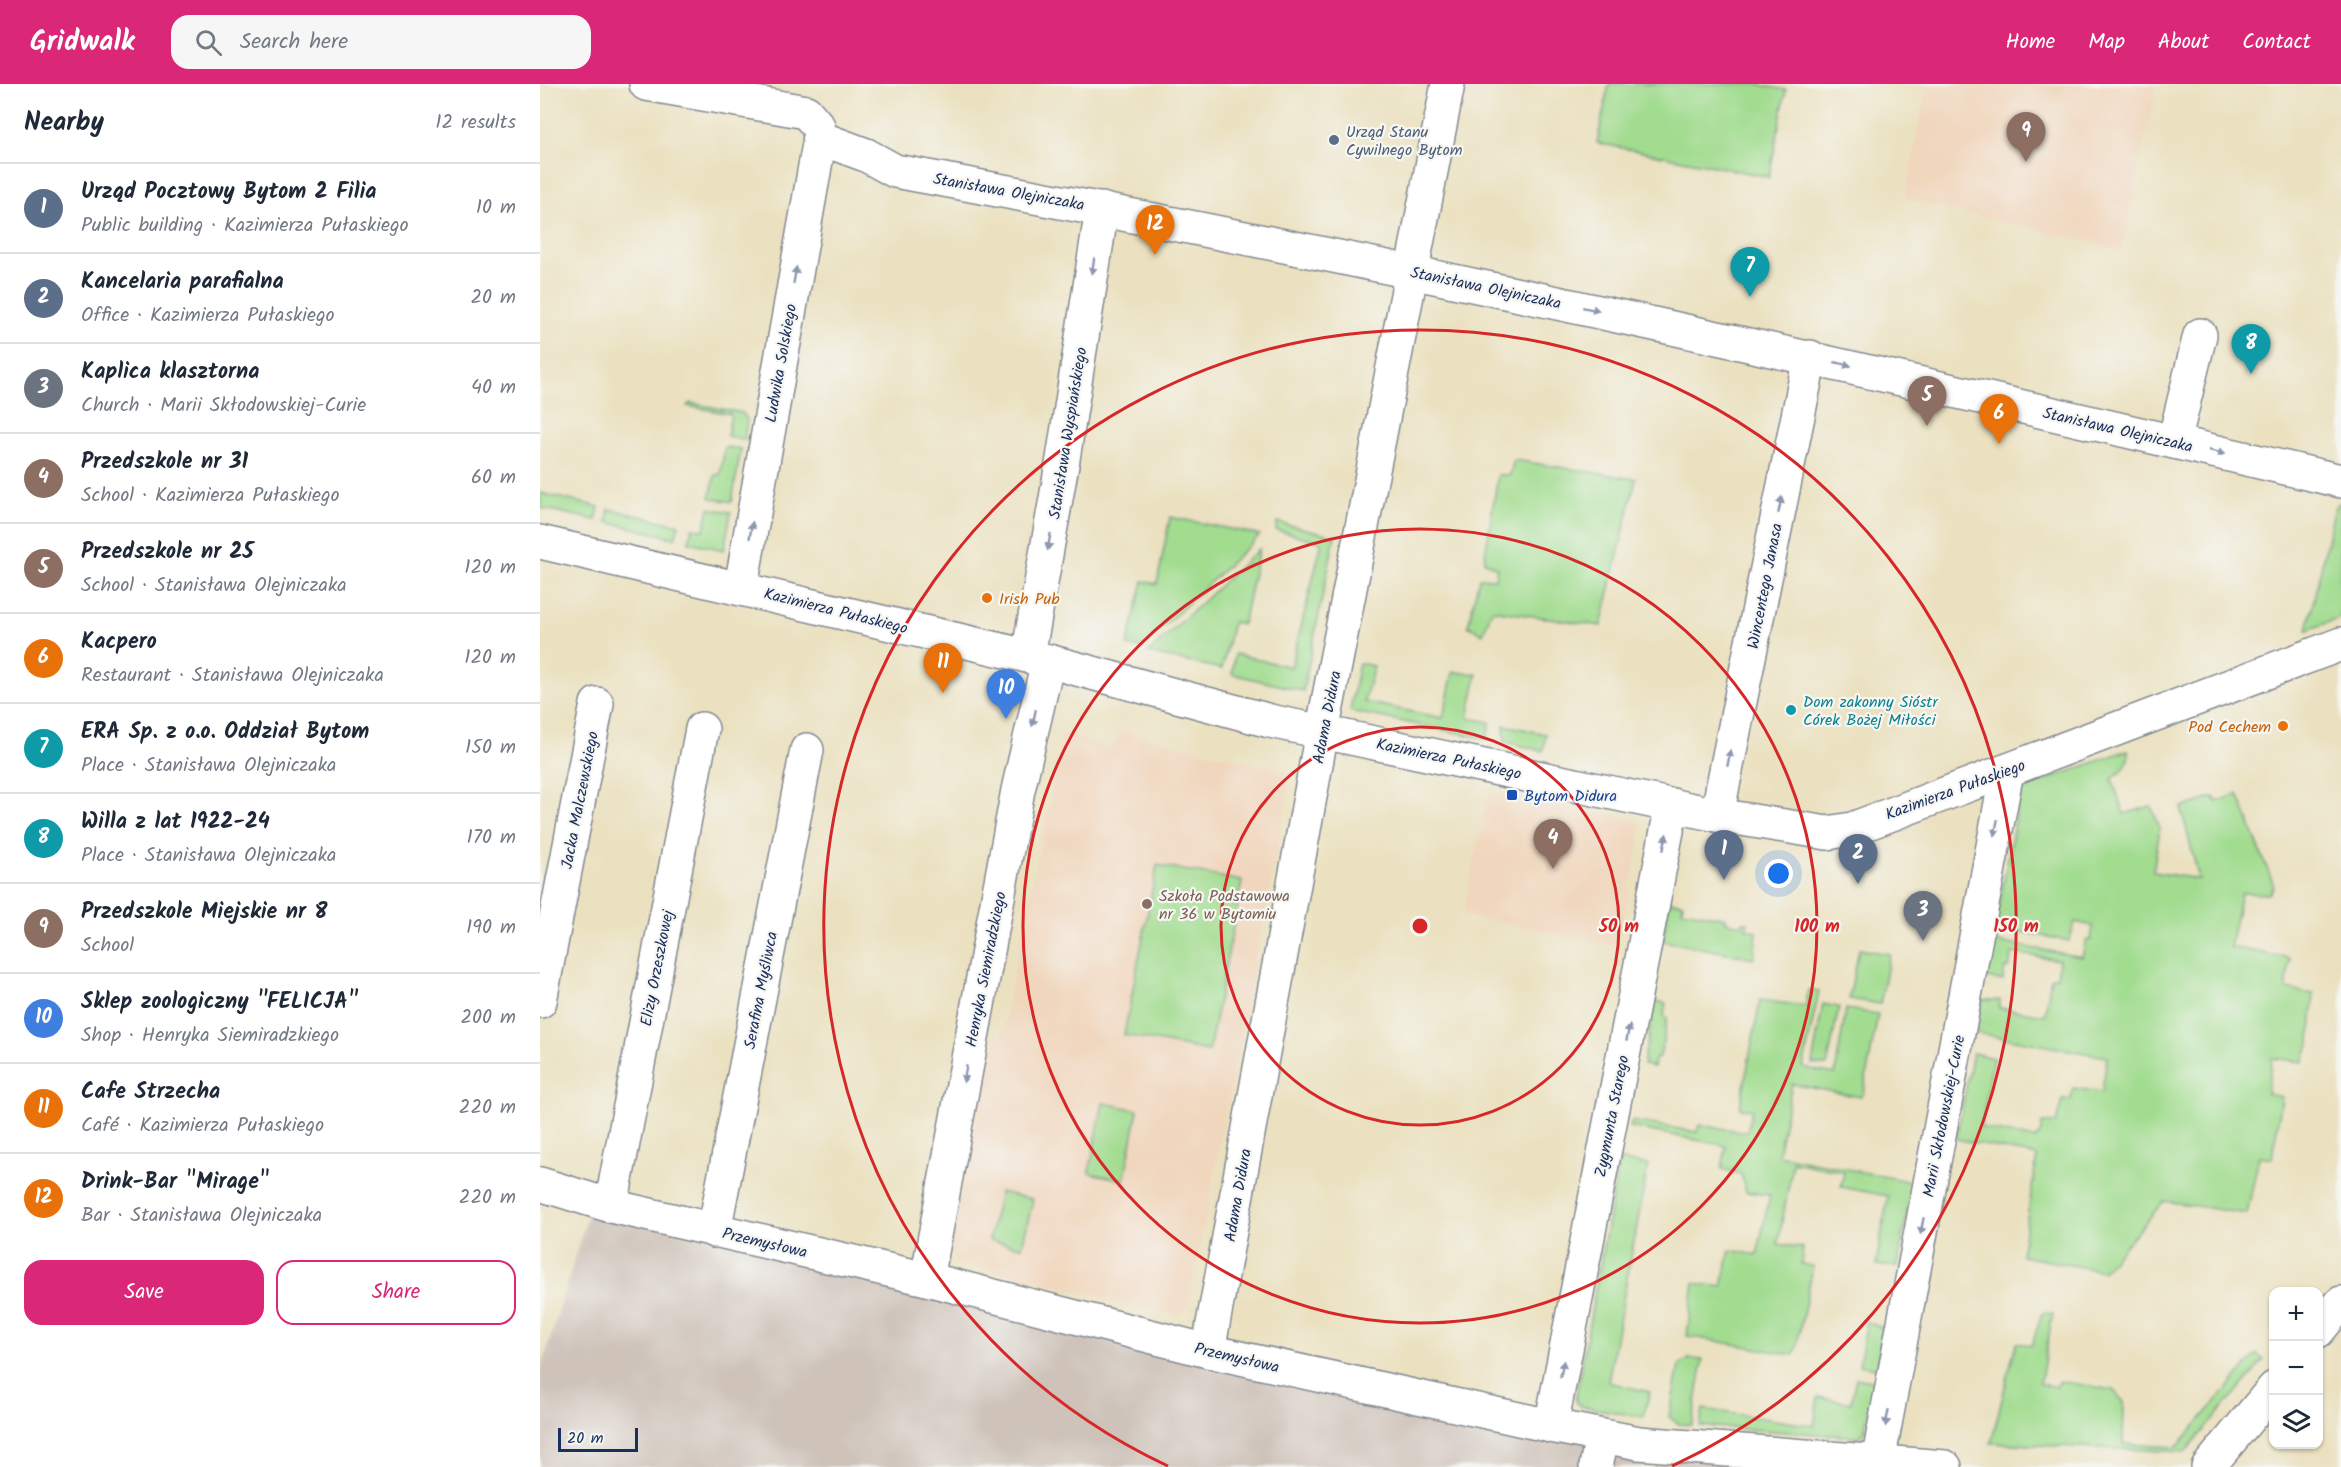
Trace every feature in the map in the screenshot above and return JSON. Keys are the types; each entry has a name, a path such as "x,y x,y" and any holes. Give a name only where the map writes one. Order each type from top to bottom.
{"street":[{"path":"646,84 806,112 818,126 820,138"},
{"name":"Adama Didura","path":"1208,1351 1323,731 1448,84"},
{"name":"Stanisława Olejniczaka","path":"820,138 866,155 895,171 1102,208 1411,270 1810,357 2341,482"},
{"name":"Ludwika Solskiego","path":"741,587 820,138"},
{"name":"Stanisława Wyspiańskiego","path":"1038,658 1064,459 1102,208"},
{"path":"2174,442 2199,335"},
{"name":"Wincentego Janasa","path":"1717,815 1810,357"},
{"name":"Kazimierza Pułaskiego","path":"540,542 1038,658 1270,721 1717,815 1827,833 1852,829 2341,644"},
{"name":"Henryka Siemiradzkiego","path":"927,1279 1018,790 1038,658"},
{"name":"Jacka Malczewskiego","path":"540,1001 597,704"},
{"name":"Elizy Orzeszkowej","path":"611,1206 702,729"},
{"name":"Serafina Myśliwca","path":"714,1231 807,750"},
{"name":"Marii Skłodowskiej-Curie","path":"1878,1462 2007,771"},
{"name":"Zygmunta Starego","path":"1551,1426 1672,805"},
{"name":"Przemysłowa","path":"540,1184 611,1206 927,1279 1208,1351 1551,1426 1599,1452 1694,1449 1945,1467"},
{"path":"2323,1326 2341,1303"},
{"path":"2208,1467 2269,1394"}],"shaded area":[{"path":"1927,84 2157,84 2121,250 1905,199"},
{"name":"Szkoła Podstawowa nr 36 w Bytomiu","path":"1121,731 1292,773 1188,1307 1178,1315 956,1263 949,1249 994,1035 1001,1036 1063,733 1112,748"},
{"path":"1489,790 1643,822 1618,946 1463,915"},
{"path":"589,1211 1773,1467 540,1467 540,1373"}],"green space":[{"path":"1609,84 1755,84 1786,90 1769,177 1597,143"},
{"path":"690,403 743,413 747,420 744,440 727,436 731,414 687,406"},
{"path":"725,447 741,449 732,502 710,498 715,475 720,475"},
{"path":"1514,460 1636,479 1601,626 1492,610 1483,634 1468,626 1479,578 1495,579 1497,568 1484,561 1498,475 1510,475"},
{"path":"540,493 599,507 596,520 540,508"},
{"path":"2341,502 2341,618 2307,630 2335,506"},
{"path":"709,508 731,512 724,550 689,542 692,528 704,530"},
{"path":"609,509 679,525 675,538 607,522"},
{"path":"1170,517 1260,535 1141,648 1127,646 1143,581 1157,584"},
{"path":"1277,522 1335,536 1303,691 1232,674 1235,654 1291,667 1322,542 1276,530"},
{"path":"1259,549 1243,624 1233,622 1222,669 1148,653"},
{"path":"1359,663 1374,666 1364,702 1443,718 1453,672 1477,674 1468,718 1490,722 1487,739 1350,711"},
{"path":"1504,725 1546,734 1543,751 1505,742"},
{"path":"2128,750 2127,763 2112,779 2124,814 2151,806 2160,828 2153,872 2199,879 2181,808 2214,797 2217,802 2238,794 2274,886 2269,894 2241,893 2230,947 2290,958 2286,989 2314,994 2310,1042 2303,1062 2272,1058 2267,1094 2282,1097 2272,1158 2259,1156 2247,1214 2164,1201 2103,1271 2021,1256 2037,1156 1956,1139 1973,1053 1993,1058 1981,1128 2035,1139 2040,1134 2042,1123 2056,1123 2062,1100 2071,1100 2073,1088 2102,1092 2107,1057 1976,1033 1982,1000 2000,1000 1999,1008 2045,1015 2051,977 2057,977 2059,960 2012,953 2009,968 2005,968 2003,981 1986,978 1992,941 2082,957 2086,940 2091,940 2093,926 2075,922 2069,941 1995,927 2021,789"},
{"path":"1157,865 1242,881 1209,1051 1124,1035"},
{"path":"1669,901 1683,903 1682,910 1726,918 1726,922 1742,925 1743,922 1748,922 1746,929 1757,931 1754,958 1663,941"},
{"path":"1859,949 1890,954 1880,1004 1849,999"},
{"path":"1809,990 1819,991 1803,1068 1835,1074 1846,1009 1878,1014 1863,1094 1860,1097 1792,1084 1778,1155 1912,1182 1898,1266 1876,1265 1888,1196 1841,1187 1844,1172 1793,1162 1778,1244 1803,1248 1801,1264 1813,1266 1796,1350 1793,1355 1687,1336 1694,1283 1722,1287 1730,1250 1757,1255 1770,1195 1746,1192 1741,1174 1722,1169 1726,1146 1630,1127 1632,1121 1697,1132 1699,1125 1747,1132 1752,1110 1740,1108 1760,1000 1805,1006"},
{"path":"1655,1001 1666,1003 1664,1016 1667,1018 1660,1057 1656,1057 1654,1067 1643,1065"},
{"path":"1823,1004 1839,1007 1827,1066 1812,1064"},
{"path":"1103,1103 1138,1110 1124,1180 1089,1173"},
{"path":"1619,1160 1648,1165 1608,1382 1650,1392 1643,1417 1580,1406 1575,1401"},
{"path":"1000,1192 1033,1199 1022,1247 989,1240"},
{"path":"2042,1313 2053,1314 2040,1384 2057,1387 2059,1381 2113,1390 2124,1402 2123,1444 2177,1447 2257,1354 2264,1360 2185,1452 1991,1443 2016,1343 2032,1345"},
{"path":"1867,1322 1884,1328 1878,1365 1875,1368 1859,1365"},
{"path":"1689,1359 1703,1360 1692,1425 1679,1424 1669,1417 1679,1366"},
{"path":"1856,1378 1875,1382 1864,1433 1858,1437 1700,1426 1703,1409 1814,1426 1818,1397 1851,1403"}],"place":[{"name":"Urząd Stanu Cywilnego Bytom","path":"1334,140"},
{"name":"Przedszkole Miejskie nr 8","path":"2026,162"},
{"name":"Drink-Bar \"Mirage\"","path":"1155,255"},
{"name":"ERA Sp. z o.o. Oddział Bytom","path":"1750,297"},
{"name":"Willa z lat 1922-24","path":"2251,374"},
{"name":"Przedszkole nr 25","path":"1927,426"},
{"name":"Kacpero","path":"1999,444"},
{"name":"Irish Pub","path":"987,598"},
{"name":"Cafe Strzecha","path":"943,693"},
{"name":"Dom zakonny Sióstr Córek Bożej Miłości","path":"1791,710"},
{"name":"Sklep zoologiczny ''FELICJA''","path":"1006,719"},
{"name":"Pod Cechem","path":"2283,726"},
{"name":"Bytom Didura","path":"1512,795"},
{"name":"Przedszkole nr 31","path":"1553,869"},
{"name":"Urząd Pocztowy Bytom 2 Filia","path":"1724,880"},
{"name":"Kancelaria parafialna","path":"1858,884"},
{"name":"Szkoła Podstawowa nr 36 w Bytomiu","path":"1147,904"},
{"name":"Kaplica klasztorna","path":"1923,941"}]}
